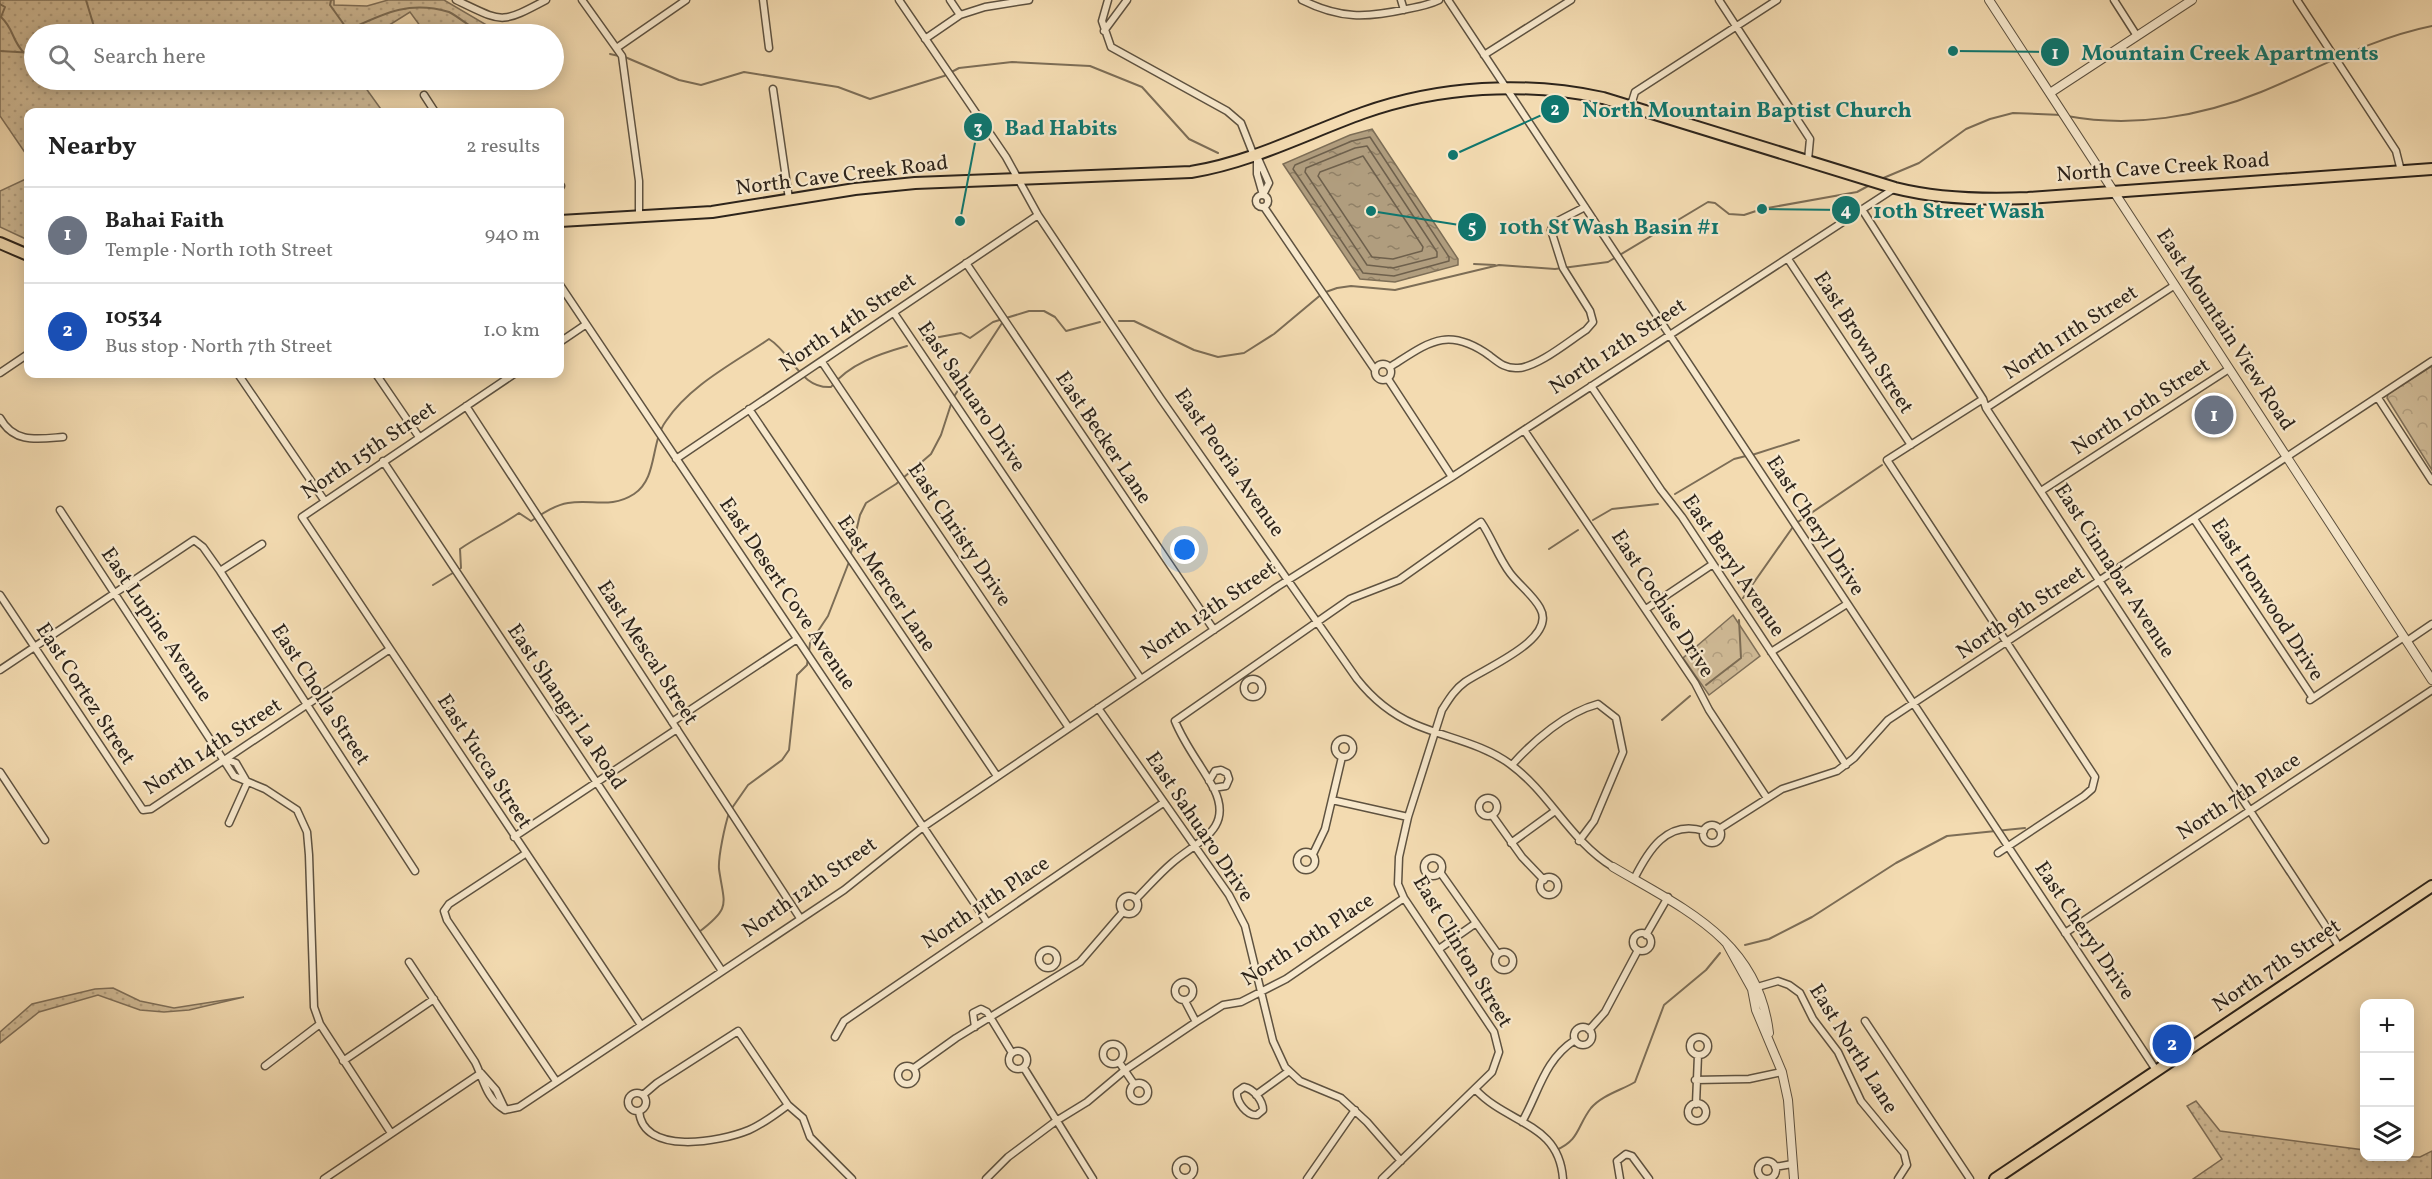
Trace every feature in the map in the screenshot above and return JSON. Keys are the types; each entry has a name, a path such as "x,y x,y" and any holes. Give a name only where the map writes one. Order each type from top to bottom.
{"main road":[{"name":"North Cave Creek Road","path":"564,221 712,212 894,184 1019,178 1162,175 1225,166 1388,106 1450,92 1506,89 1586,94 1631,105 1891,187 1938,197 1987,200 2432,169"},
{"path":"0,243 24,253"},
{"name":"North 7th Street","path":"1995,1179 2432,886"}],"street":[{"path":"456,0 494,18 512,18 546,0"},
{"path":"582,0 618,47 622,56 639,181 639,218"},
{"path":"618,47 686,0"},
{"path":"763,0 769,48"},
{"name":"East Peoria Avenue","path":"899,0 1019,178 1038,215 1168,409 1350,671 1372,695 1401,717 1482,748 1512,765 1536,788 1579,841 1616,869 1668,897 1701,919 1749,969 1782,1072 1788,1100 1794,1179"},
{"path":"950,0 960,15"},
{"path":"925,39 960,15 1014,1 1029,0"},
{"path":"1108,0 1102,15 1104,31 1114,49 1227,111 1241,123 1269,183 1263,195 1258,196 1256,201 1259,206 1264,207 1376,370 1378,378 1388,378"},
{"path":"1104,31 1127,0"},
{"path":"1302,0 1323,10 1351,16 1383,15 1439,0"},
{"path":"1401,0 1404,10"},
{"name":"East Cheryl Drive","path":"1448,0 2156,1070"},
{"path":"1484,55 1572,0"},
{"path":"1719,0 1810,138 1808,160"},
{"path":"1631,105 1635,92 1777,0"},
{"name":"East Mountain View Road","path":"1989,0 2432,680"},
{"path":"2114,0 2137,36"},
{"path":"2050,93 2192,0"},
{"path":"2297,0 2396,151 2402,171"},
{"path":"773,89 789,200"},
{"path":"424,95 432,108"},
{"name":"North 12th Street","path":"481,1073 482,1084 491,1097 505,1110 519,1107 844,890 923,827 1288,579 1452,477 1863,211 1891,187"},
{"path":"1390,367 1431,341 1454,339 1477,347 1505,367 1519,368 1531,365 1586,330 1593,322 1590,311 1563,268 1551,230 1554,223 1585,207"},
{"name":"East Cinnabar Avenue","path":"1863,211 1983,399 1986,408 2340,948"},
{"name":"North 14th Street","path":"676,459 1038,215"},
{"name":"East Brown Street","path":"1788,259 1911,446"},
{"name":"East Becker Lane","path":"966,263 1214,630"},
{"name":"North 11th Street","path":"1986,408 2175,285"},
{"name":"East Desert Cove Avenue","path":"564,291 987,922"},
{"name":"East Sahuaro Drive","path":"894,313 1141,679"},
{"path":"564,339 585,325"},
{"path":"0,373 24,357"},
{"name":"North 9th Street","path":"1719,829 1782,789 1837,771 1846,765 1888,720 2432,361"},
{"name":"East Christy Drive","path":"822,362 1069,728"},
{"path":"1376,370 1383,363 1390,367"},
{"path":"1388,378 1391,375 1390,367"},
{"name":"North 10th Street","path":"2041,491 2229,369"},
{"path":"241,378 324,501"},
{"path":"379,378 419,437"},
{"name":"North 15th Street","path":"302,517 466,406 503,378"},
{"path":"1388,378 1452,477"},
{"name":"East Beryl Avenue","path":"1591,386 1713,564 1846,765"},
{"path":"2378,398 2432,481"},
{"path":"1983,399 1887,460 2094,777 2092,789 2084,796 1998,853"},
{"name":"East Mescal Street","path":"466,406 800,918"},
{"name":"East Mercer Lane","path":"749,409 997,776"},
{"path":"0,418 9,430 29,440 63,437"},
{"name":"East Cochise Drive","path":"1524,430 1646,609 1767,798"},
{"name":"East Shangri La Road","path":"383,461 722,971"},
{"name":"East Lupine Avenue","path":"60,510 225,759 236,763 248,783 285,800 297,810 307,832 313,999 320,1024 391,1133"},
{"name":"East Yucca Street","path":"302,517 641,1025"},
{"name":"East Ironwood Drive","path":"2194,519 2312,699 2405,639"},
{"path":"1136,898 1172,862 1211,834 1220,818 1218,800 1213,788 1175,722 1350,599 1399,580 1480,522 1510,573 1541,609 1544,620 1542,628 1530,642 1456,690 1442,710 1434,731"},
{"name":"East Cholla Street","path":"115,592 194,540 203,547 415,871"},
{"path":"220,572 262,544"},
{"path":"1646,609 1713,564"},
{"path":"0,670 115,592"},
{"name":"East Cortez Street","path":"0,595 143,810"},
{"path":"1771,652 1847,604"},
{"path":"2405,639 2432,624"},
{"path":"672,722 797,639"},
{"name":"North 14th Street","path":"143,810 152,809 390,650"},
{"path":"1244,674 1248,680"},
{"name":"North 7th Place","path":"2065,933 2432,690"},
{"path":"1512,765 1531,743 1580,709 1598,704 1616,718 1623,752 1594,821 1579,841"},
{"name":"East Sahuaro Drive","path":"1098,708 1193,847 1229,895 1245,926 1277,1054 1289,1071 1308,1086 1331,1092 1354,1110 1401,1161"},
{"path":"514,837 677,729"},
{"name":"East Clinton Street","path":"1434,731 1408,817 1398,866 1398,884 1404,898 1494,1032 1499,1052 1492,1072 1475,1089"},
{"path":"1313,854 1325,829 1342,757"},
{"path":"1209,781 1215,771 1221,770 1227,773 1229,779 1226,786 1213,788"},
{"path":"0,772 45,840"},
{"path":"229,823 248,783"},
{"path":"1332,800 1408,817"},
{"name":"North 11th Place","path":"835,1037 844,1022 1163,803"},
{"path":"1512,843 1555,811"},
{"path":"1492,815 1512,843 1544,880"},
{"name":"North 9th Street","path":"1634,879 1654,845 1663,836 1687,828 1704,831 1711,826 1719,829"},
{"name":"North 9th Street","path":"1704,831 1705,839 1714,843 1720,838 1719,829"},
{"path":"525,854 449,904 444,911 556,1081"},
{"path":"1440,872 1498,954"},
{"path":"1128,896 1136,898 1139,907 1136,912 1128,915 1123,912 1120,907 1123,899 1128,896"},
{"path":"1646,935 1668,897"},
{"name":"North 10th Place","path":"986,1179 1008,1157 1056,1121 1087,1102 1125,1070 1196,1022 1223,1005 1241,1002 1286,979 1404,898"},
{"path":"914,1068 990,1017 1080,962 1123,912"},
{"path":"1439,949 1476,923"},
{"path":"1522,1122 1545,1071 1556,1056 1575,1040 1578,1030 1588,1030 1605,1012 1638,950 1634,940 1637,935 1646,935"},
{"path":"1638,950 1646,950 1650,946 1646,935"},
{"path":"324,1179 481,1073 410,962"},
{"path":"1053,966 1060,975"},
{"name":"East North Lane","path":"1755,988 1778,981 1800,993 1813,1019 1838,1052 1861,1101 1904,1153 1907,1165 1898,1179"},
{"path":"343,1060 434,999"},
{"path":"1185,1000 1196,1022"},
{"path":"975,1027 972,1018 974,1010 981,1009 990,1017 1012,1053"},
{"path":"1865,1021 1970,1179"},
{"path":"265,1066 320,1024"},
{"path":"1575,1040 1582,1045 1589,1042 1591,1034 1588,1030"},
{"path":"643,1095 657,1083 738,1031 788,1105 803,1118 810,1137 852,1179"},
{"path":"1020,1051 1025,1053 1028,1061 1024,1068 1016,1069 1011,1066 1009,1058 1012,1053 1020,1051"},
{"path":"1696,1104 1695,1080 1698,1055"},
{"path":"1119,1062 1134,1084"},
{"path":"1024,1068 1093,1179"},
{"path":"1256,1095 1289,1071"},
{"path":"1695,1080 1749,1079 1782,1072"},
{"path":"1244,1087 1256,1095 1262,1103 1263,1110 1257,1115 1252,1115 1237,1095 1244,1087"},
{"path":"1382,1179 1475,1089 1499,1111 1537,1129 1550,1140 1560,1157 1563,1179"},
{"path":"639,1111 630,1108 627,1100 633,1093 643,1095"},
{"path":"639,1111 646,1103 643,1095"},
{"path":"639,1111 642,1122 654,1136 672,1141 703,1140 730,1136 751,1129 788,1105"},
{"path":"1307,1179 1354,1110"},
{"path":"1620,1179 1617,1161 1626,1154 1632,1156 1648,1179"},
{"path":"1775,1167 1792,1164"}],"green space":[{"path":"0,0 334,0 334,5 367,6 388,0 444,0 485,24 419,24 410,12 391,24 24,24 24,90 367,90 380,108 24,108 24,151 0,116"},
{"path":"24,180 24,238 0,227 0,191"},
{"path":"2432,366 2432,470 2387,398 2388,394"},
{"path":"1733,615 1760,656 1709,695 1683,658"},
{"path":"113,988 140,1001 174,1008 244,997 189,1010 164,1012 140,1010 98,995 39,1012 0,1043 0,1032 32,1004 95,989"},
{"path":"2196,1101 2220,1131 2360,1149 2360,1161 2414,1161 2414,1157 2420,1157 2432,1151 2432,1179 2193,1179 2222,1159 2187,1106"}],"water":[{"path":"1372,129 1458,259 1458,265 1395,282 1360,279 1283,164 1350,135"}],"waterway":[{"path":"86,0 93,24"},
{"path":"331,0 330,5 344,24"},
{"path":"0,4 5,7 1,17 24,53"},
{"path":"362,24 384,14 408,8 449,12 467,24"},
{"path":"2067,116 2116,121 2190,114 2238,101 2366,46 2432,26"},
{"path":"0,51 24,52"},
{"path":"610,54 619,56"},
{"path":"625,57 679,80 701,85 744,72 838,87 870,99 944,76 959,68 1012,62 1090,66 1142,87 1189,139 1218,153"},
{"path":"1881,179 1919,163 1966,129 1990,119 2013,113 2062,115"},
{"path":"1119,321 1134,321 1194,350 1218,357 1244,353 1274,334 1323,293 1337,288 1351,286 1395,290 1499,265 1555,269 1608,262 1708,202 1715,203 1729,214 1744,215 1762,209 1857,192 1870,185"},
{"path":"1474,264 1495,265"},
{"path":"923,340 961,333 970,338 993,322 1029,311 1044,311 1055,317 1066,331 1100,322"},
{"path":"850,557 860,515 866,503 896,484 931,454 941,435 953,398 1004,320"},
{"path":"433,585 461,568 460,549 519,513 531,521 563,504 617,501 634,494 647,479 661,430 676,408 687,396 713,376 769,339 811,382 831,387 856,366 875,356 907,346"},
{"path":"1752,455 1799,440"},
{"path":"1675,494 1734,459 1746,456"},
{"path":"1743,598 1795,524 1882,465"},
{"path":"1593,520 1612,509 1658,504"},
{"path":"1549,549 1578,530"},
{"path":"809,652 810,643 828,616 849,562"},
{"path":"1706,685 1741,658 1739,620"},
{"path":"732,808 748,785 782,760 789,750 797,675 807,665 808,658"},
{"path":"1662,720 1690,696"},
{"path":"699,932 717,917 723,905 719,864 729,813"},
{"path":"1745,945 1769,939 1812,917 1896,863 1947,836 2025,828"},
{"path":"1556,1150 1570,1142 1596,1103 1635,1082 1664,1005 1706,970 1720,953"}],"place":[{"name":"Mountain Creek Apartments","path":"1953,51"},
{"name":"North Mountain Baptist Church","path":"1453,155"},
{"name":"10th Street Wash","path":"1762,209"},
{"name":"10th St Wash Basin #1","path":"1371,211"},
{"name":"Bad Habits","path":"960,221"},
{"name":"Bahai Faith","path":"2214,415"},
{"name":"10534","path":"2172,1044"}]}
